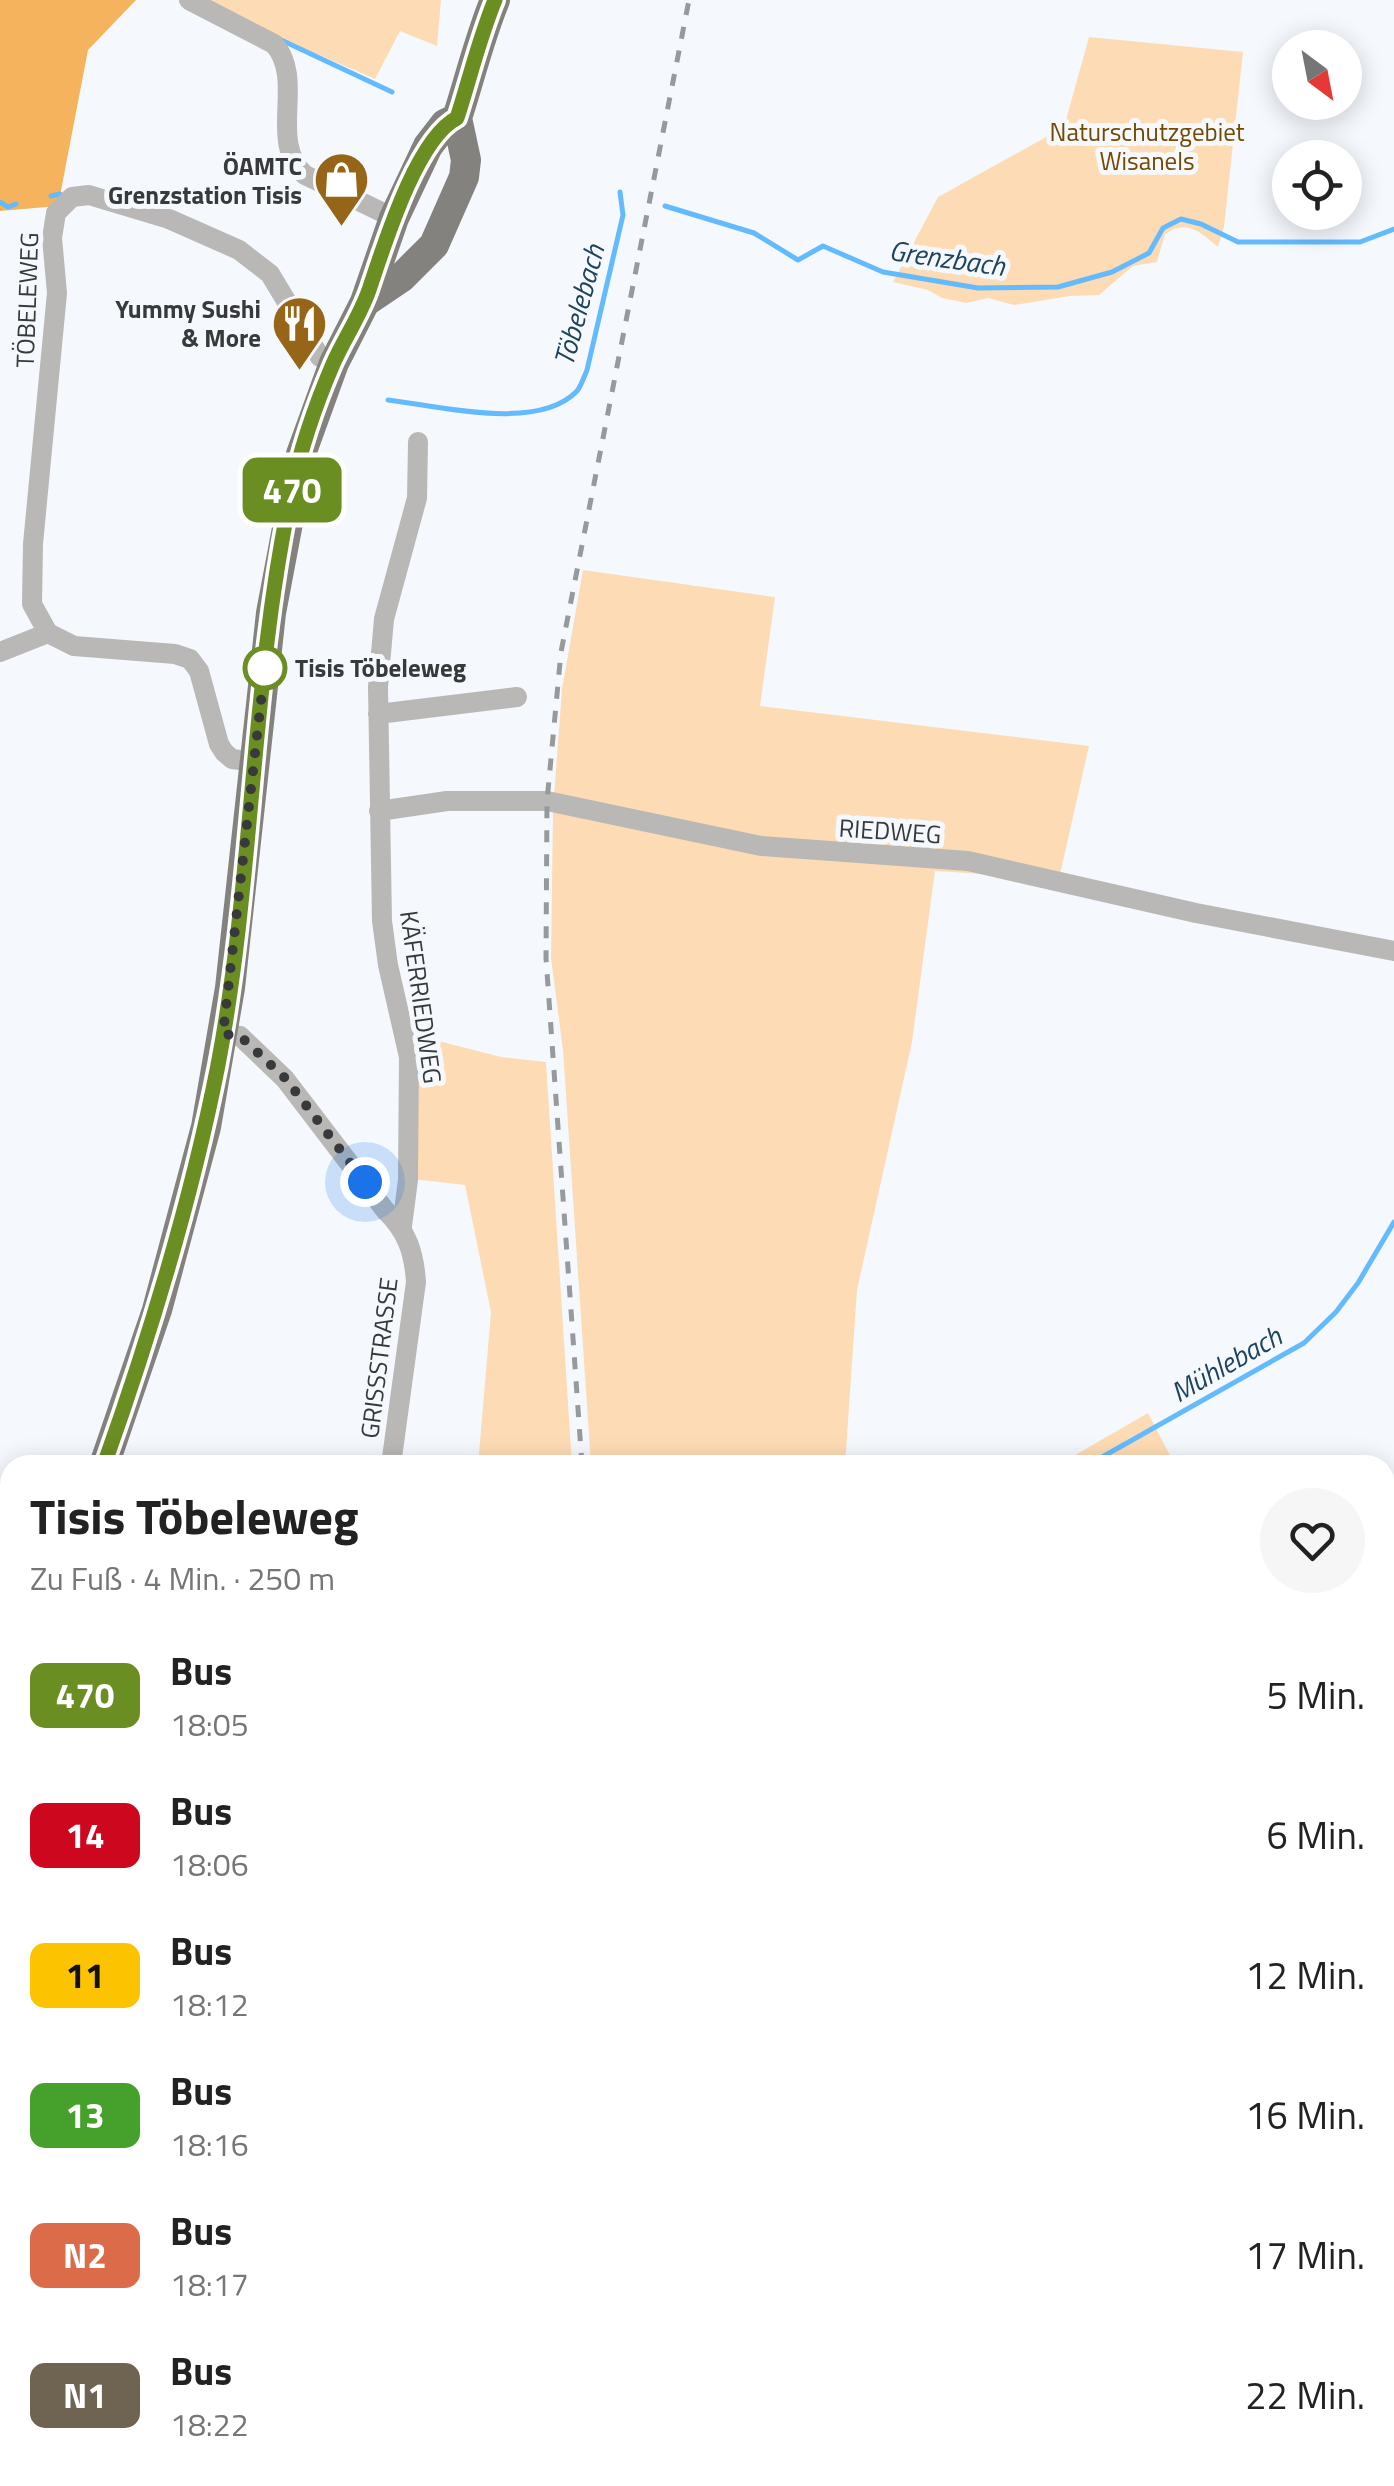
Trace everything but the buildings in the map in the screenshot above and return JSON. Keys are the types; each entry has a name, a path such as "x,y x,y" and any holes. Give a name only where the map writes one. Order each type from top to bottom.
{"main road":[{"path":"365,302 402,277 434,245 464,177 462,134 457,118 477,41 495,0"},
{"path":"108,1455 172,1259 206,1127 223,1034 271,613 290,496 334,363 365,302 394,218 428,146 445,124 457,118"}],"street":[{"path":"189,0 274,44 282,53 288,150 294,165 305,175 394,218"},
{"name":"TÖBELEWEG","path":"48,634 32,604 33,544 57,293 53,227 56,213 64,204 82,196 104,199 169,219 239,250 270,274 320,357 334,363"},
{"name":"KÄFERRIEDWEG","path":"402,1226 408,1180 410,1057 388,965 382,920 378,714 384,619 416,498 418,442"},
{"path":"0,652 48,634 74,646 175,654 190,659 199,671 218,744 232,759 256,762"},
{"path":"378,714 517,696"},
{"name":"RIEDWEG","path":"379,811 446,801 547,800 760,846 968,861 1196,913 1394,950"},
{"name":"GRISSSTRASSE","path":"223,1034 240,1036 285,1078 385,1210 402,1226 414,1258 416,1282 392,1455"}],"green space":[{"path":"192,0 441,0 437,46 400,31 375,79"},
{"name":"Naturschutzgebiet Wisanels","path":"1089,37 1243,52 1224,227 1218,247 1199,232 1180,227 1165,234 1157,262 1133,266 1099,295 1014,305 988,298 966,303 893,282 938,197 1064,127"},
{"path":"583,570 775,597 760,706 1089,746 1059,879 935,871 912,1042 857,1290 846,1455 590,1455 563,1050 551,958 553,811 562,689"},
{"path":"415,1035 501,1057 546,1062 571,1455 479,1455 491,1312 465,1185 412,1179"},
{"path":"1148,1413 1170,1455 1075,1455"}],"shaded area":[{"path":"0,0 136,0 88,50 58,206 0,211"}],"waterway":[{"name":"Grenzbach","path":"279,39 392,92"},
{"name":"Töbelebach","path":"388,400 460,411 514,413 538,411 577,391 587,370 623,215 620,192"},
{"name":"Töbelebach","path":"51,196 60,194"},
{"name":"Töbelebach","path":"0,202 8,207 16,204"},
{"name":"Grenzbach","path":"665,206 754,233 798,260 823,246 883,272 978,288 1058,287 1112,272 1149,253 1163,228 1181,219 1238,242 1360,242 1394,229"},
{"name":"Mühlebach","path":"1106,1455 1304,1343 1336,1312 1358,1283 1394,1222"}],"railway":[{"path":"581,1455 546,958 547,801 561,652 689,0"}],"bus line":[{"name":"470","path":"108,1455 157,1310 206,1127 230,988 271,613 290,496 301,454 334,363 365,302 394,218 428,146 445,124 457,118 477,41 495,0"}],"place":[{"name":"ÖAMTC Grenzstation Tisis","path":"341,229"},
{"name":"Yummy Sushi & More","path":"300,372"},
{"name":"Tisis Töbeleweg","path":"265,668"}],"route":[{"path":"265,668 266,657 223,1034 240,1036 285,1078 365,1182"}]}
